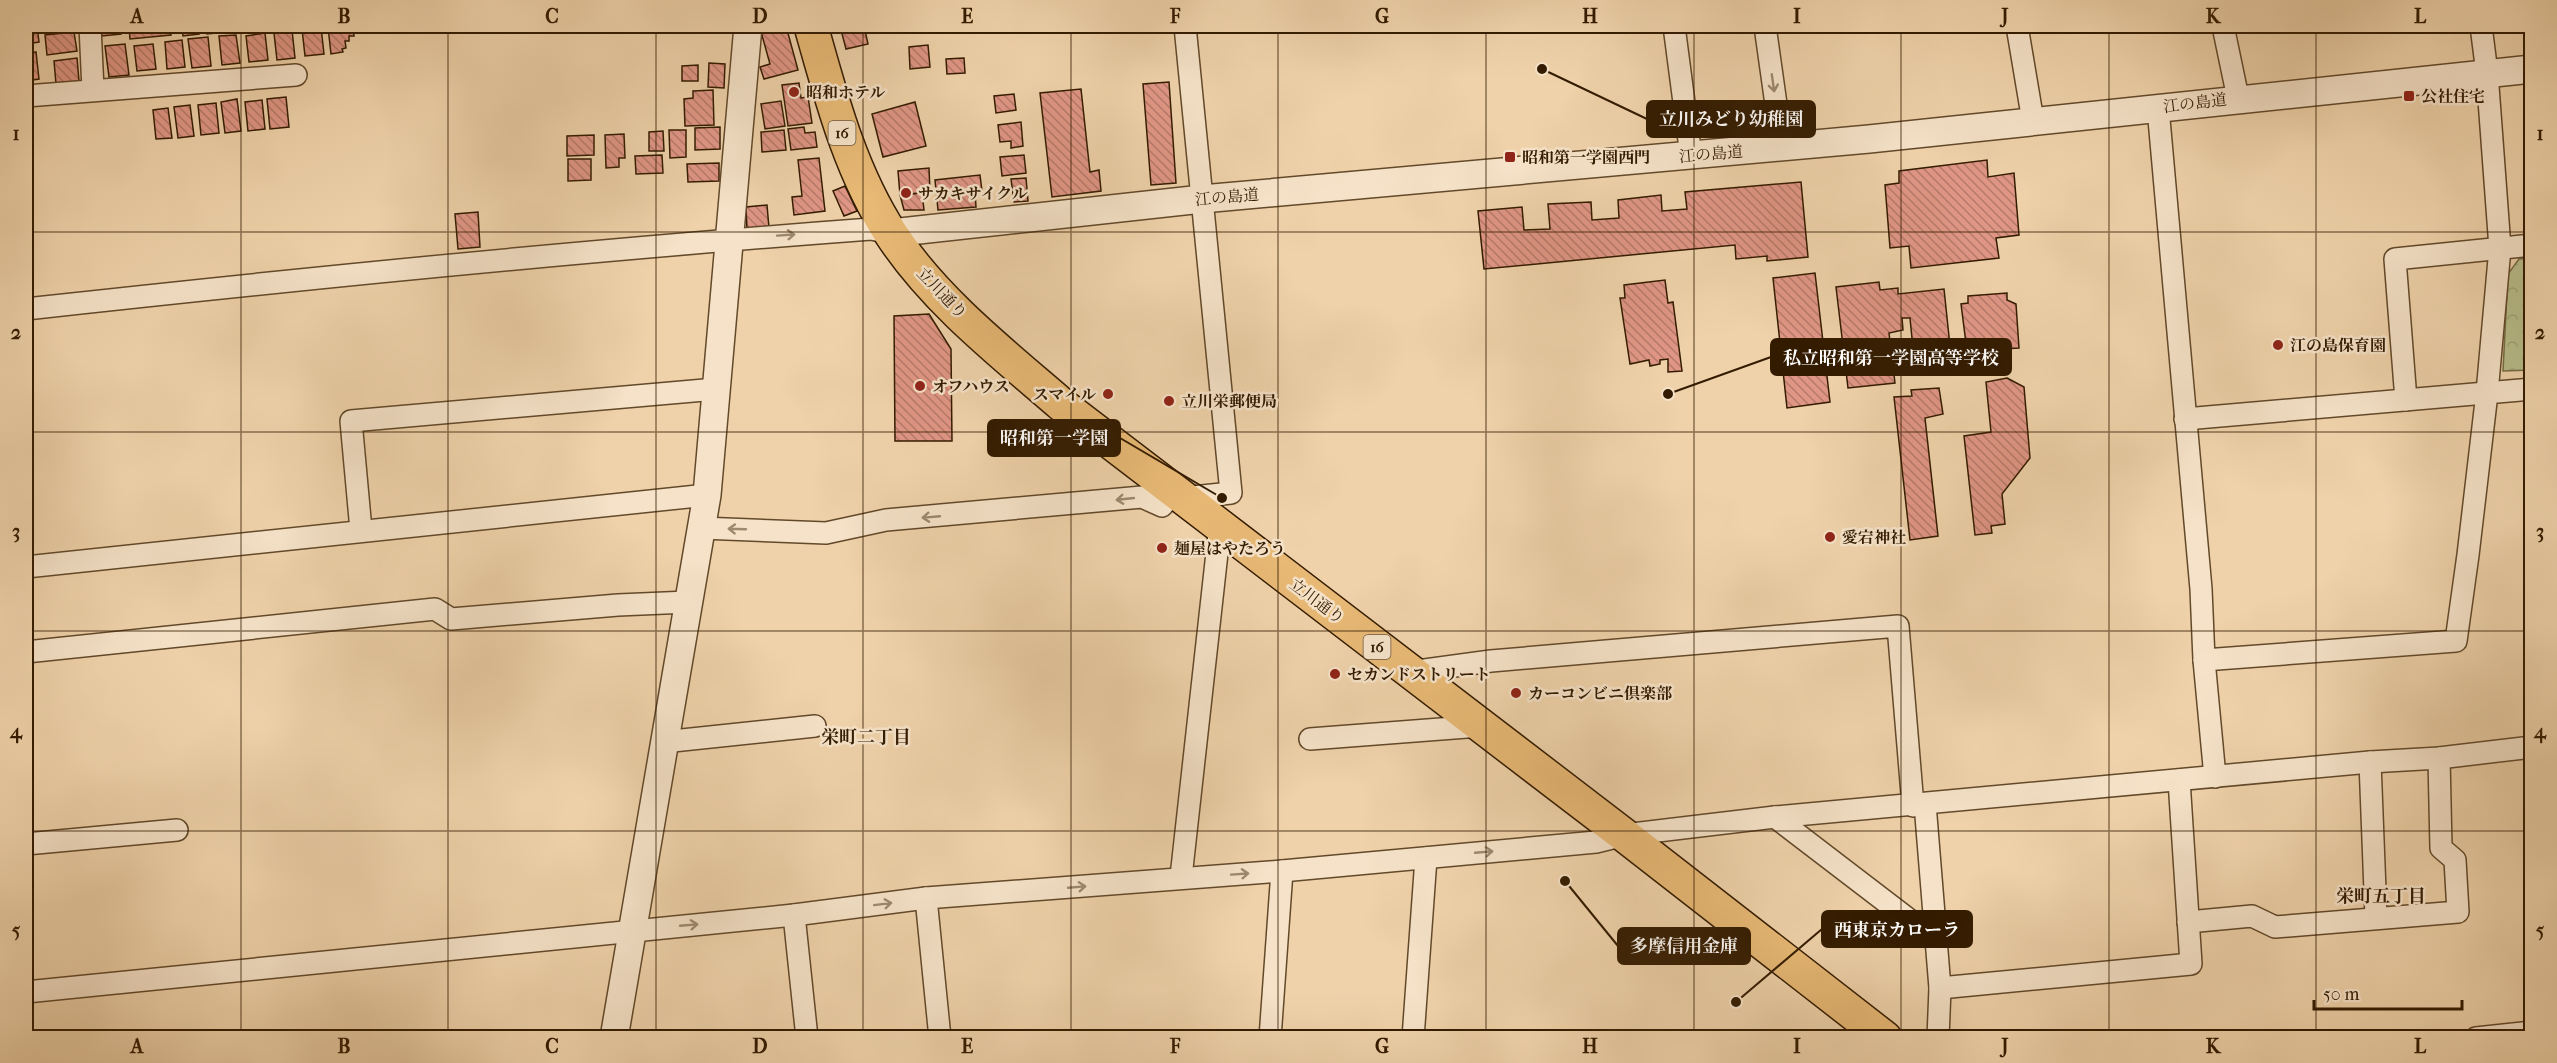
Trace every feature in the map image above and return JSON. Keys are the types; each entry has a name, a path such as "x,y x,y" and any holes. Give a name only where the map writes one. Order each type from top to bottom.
{"main road":[{"name":"立川通り","path":"811,26 840,126 866,189 891,233 920,272 999,350 1062,405 1885,1038"}],"street":[{"path":"90,26 93,90"},
{"path":"614,1038 706,495 727,240 748,26"},
{"path":"700,528 826,533 886,520 1142,497 1162,506 1179,495 1232,493 1185,26"},
{"path":"1674,26 1691,156"},
{"path":"1765,26 1782,147"},
{"path":"2018,26 2033,121"},
{"path":"2223,26 2238,98"},
{"path":"2204,660 2456,641 2487,393 2500,248 2487,73 2481,26"},
{"name":"江の島道","path":"891,233 1202,199 1782,147 2532,69"},
{"path":"26,96 296,75"},
{"path":"2158,108 2201,589 2204,660 2215,777"},
{"path":"26,309 195,290 727,240 871,229 891,233"},
{"path":"2406,400 2395,259 2532,245"},
{"path":"361,530 351,421 716,389"},
{"path":"2185,419 2532,389"},
{"path":"26,567 199,551 361,530 706,495"},
{"path":"1181,877 1220,526"},
{"path":"26,652 435,609 451,619 618,605 688,602"},
{"path":"1410,672 1491,661 1898,626 1937,941 1940,988 1938,1038"},
{"path":"663,742 814,726"},
{"path":"1310,739 1480,726"},
{"path":"26,992 794,915 926,898 1426,858 1596,842 1624,835 1775,817 2370,762 2439,758 2532,747"},
{"path":"2188,922 2252,916 2275,927 2458,912 2455,860 2441,848 2439,758"},
{"path":"2370,762 2376,917"},
{"path":"1940,988 2191,964 2179,780"},
{"path":"1775,817 1937,941"},
{"path":"26,844 177,830"},
{"path":"1413,1038 1426,858"},
{"path":"1270,1038 1282,871"},
{"path":"926,898 940,1038"},
{"path":"794,915 807,1038"},
{"path":"2476,1038 2532,1032"}],"green space":[{"path":"2531,258 2531,370 2503,371 2508,274 2519,259"}],"building":[{"path":"26,26 37,26 39,42 26,44"},
{"path":"101,26 120,26 121,34 102,36"},
{"path":"170,26 171,35 130,39 129,27"},
{"path":"182,26 198,26 199,34 183,36"},
{"path":"206,26 226,26 226,32 207,34"},
{"path":"229,26 280,26 230,32"},
{"path":"353,26 354,36 349,36 349,41 345,41 346,48 342,49 343,52 331,54 328,27"},
{"path":"639,26 672,26 672,29 639,30"},
{"path":"786,26 798,70 764,79 760,67 770,64 760,28"},
{"path":"840,26 864,26 868,44 846,49"},
{"path":"321,27 324,54 305,56 302,29"},
{"path":"292,30 295,58 277,60 274,33"},
{"path":"74,32 77,51 47,55 45,35"},
{"path":"265,33 268,60 249,62 246,36"},
{"path":"236,35 240,63 222,65 219,36"},
{"path":"208,37 211,66 192,68 188,39"},
{"path":"182,40 185,67 167,69 165,42"},
{"path":"125,44 129,75 109,77 105,46"},
{"path":"153,44 156,69 137,71 134,46"},
{"path":"928,45 930,67 910,69 909,47"},
{"path":"36,52 39,79 26,81 26,54"},
{"path":"77,58 79,81 56,84 54,61"},
{"path":"964,58 965,73 947,74 946,59"},
{"path":"709,63 725,64 724,88 708,87"},
{"path":"698,65 698,81 682,81 682,66"},
{"path":"1169,82 1176,183 1151,185 1143,84"},
{"path":"799,83 801,98 808,97 812,123 788,126 782,85"},
{"path":"1081,89 1090,172 1099,170 1101,191 1052,197 1040,93"},
{"path":"713,90 714,125 685,126 684,99 693,98 693,91"},
{"path":"1014,94 1016,110 996,113 994,96"},
{"path":"286,97 289,127 270,129 267,99"},
{"path":"237,99 241,131 225,133 221,102"},
{"path":"262,100 265,129 248,131 245,102"},
{"path":"781,101 785,126 765,129 761,104"},
{"path":"915,102 926,146 883,157 872,114"},
{"path":"216,103 219,133 201,135 198,105"},
{"path":"190,105 194,136 178,138 174,107"},
{"path":"168,108 172,138 156,139 153,110"},
{"path":"1021,122 1023,146 1011,148 1011,141 1000,142 998,125"},
{"path":"720,127 720,149 695,150 695,128"},
{"path":"804,127 805,133 815,132 817,147 791,150 788,129"},
{"path":"669,130 686,130 686,157 670,158"},
{"path":"784,130 786,150 762,152 761,132"},
{"path":"663,131 664,151 649,151 649,132"},
{"path":"624,134 625,158 619,158 619,167 606,168 605,135"},
{"path":"594,135 594,155 567,156 567,136"},
{"path":"662,155 663,173 636,174 635,156"},
{"path":"1024,155 1026,173 1002,176 1000,157"},
{"path":"819,158 825,211 794,215 792,197 802,196 798,160"},
{"path":"568,159 591,159 591,180 568,181"},
{"path":"1987,160 1988,177 2014,173 2019,235 1996,238 1999,258 1911,268 1909,246 1890,248 1885,185 1899,183 1899,171"},
{"path":"719,163 719,181 688,182 687,164"},
{"path":"929,168 930,192 900,195 898,171"},
{"path":"980,175 982,191 975,192 976,207 938,210 935,180"},
{"path":"1026,178 1028,201 1014,202 1011,179"},
{"path":"1801,182 1808,257 1767,261 1767,256 1736,259 1735,245 1484,269 1478,211 1522,207 1524,230 1550,229 1548,204 1591,202 1592,220 1619,218 1618,200 1661,195 1662,211 1687,209 1685,192"},
{"path":"845,186 857,211 844,216 833,191"},
{"path":"922,193 924,210 904,210 900,195"},
{"path":"767,205 769,228 747,230 746,207"},
{"path":"478,212 480,247 458,249 455,214"},
{"path":"1815,273 1830,402 1787,408 1773,278"},
{"path":"1665,280 1668,303 1673,302 1682,371 1668,372 1668,359 1660,360 1660,364 1650,366 1649,360 1630,364 1620,298 1625,298 1624,285"},
{"path":"1879,282 1880,290 1898,288 1898,294 1944,289 1952,365 1915,369 1910,318 1902,318 1903,330 1889,333 1895,383 1848,388 1836,287"},
{"path":"2007,293 2007,300 2016,304 2019,348 1967,351 1961,304 1968,303 1968,296"},
{"path":"929,314 951,349 952,441 895,441 894,316"},
{"path":"2007,378 2024,387 2030,458 2002,494 2005,524 1991,526 1992,533 1975,535 1964,436 1991,432 1986,382"},
{"path":"1939,388 1943,414 1925,418 1938,536 1910,540 1894,397 1912,396 1911,390"}],"place":[{"name":"立川みどり幼稚園","path":"1542,69"},
{"name":"昭和ホテル","path":"794,92"},
{"name":"公社住宅","path":"2409,96"},
{"name":"昭和第一学園西門","path":"1510,157"},
{"name":"サカキサイクル","path":"906,193"},
{"name":"江の島保育園","path":"2278,345"},
{"name":"オフハウス","path":"920,386"},
{"name":"スマイル","path":"1108,394"},
{"name":"私立昭和第一学園高等学校","path":"1668,394"},
{"name":"立川栄郵便局","path":"1169,401"},
{"name":"昭和第一学園","path":"1222,498"},
{"name":"愛宕神社","path":"1830,537"},
{"name":"麺屋はやたろう","path":"1162,548"},
{"name":"セカンドストリート","path":"1335,674"},
{"name":"カーコンビニ倶楽部","path":"1516,693"},
{"name":"多摩信用金庫","path":"1565,881"},
{"name":"西東京カローラ","path":"1736,1002"}],"district":[{"name":"栄町二丁目","path":"866,737"},
{"name":"栄町五丁目","path":"2381,896"}]}
